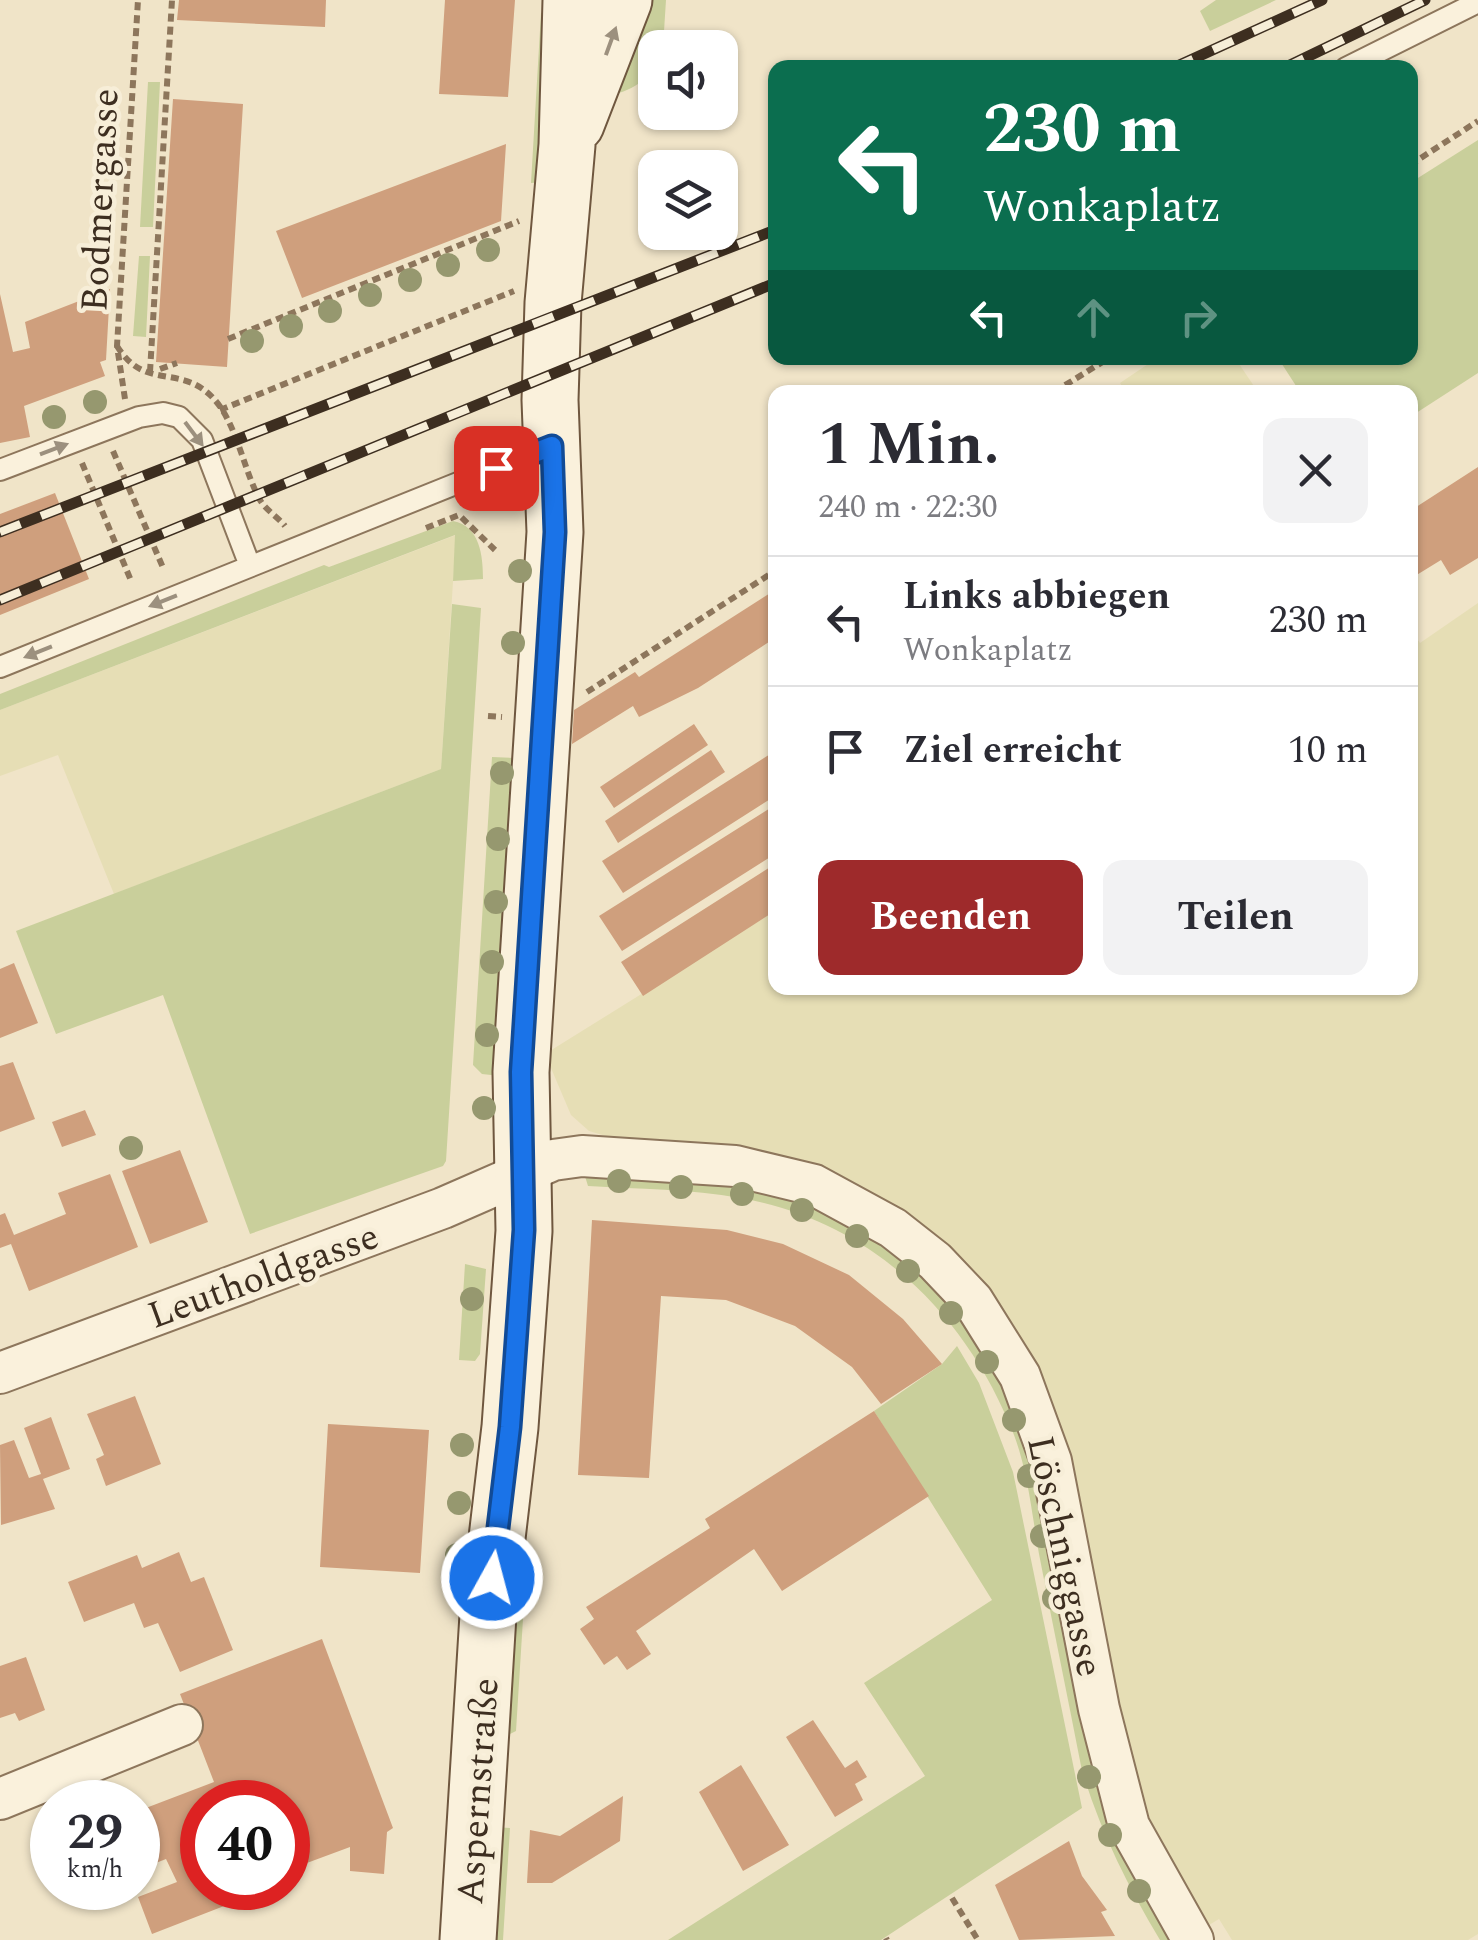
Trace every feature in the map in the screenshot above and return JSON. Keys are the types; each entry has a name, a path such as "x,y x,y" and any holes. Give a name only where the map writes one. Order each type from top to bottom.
{"street":[{"name":"Aspernstraße","path":"468,1940 488,1615 510,1427 524,1169 521,1072 555,532 553,303 567,145 571,0"},
{"name":"Aspernstraße","path":"567,145 624,0"},
{"name":"Löschniggasse","path":"524,1169 582,1156 736,1166 814,1185 893,1228 935,1260 973,1301 1020,1376 1051,1461 1099,1709 1129,1826 1193,1940"},
{"name":"Leutholdgasse","path":"0,1373 443,1208 524,1169"},
{"path":"0,1799 182,1725"}],"lane":[{"path":"1362,60 1478,2"},
{"path":"0,470 138,417 163,413 179,417 202,440 250,566"},
{"path":"0,667 552,446"}],"path":[{"name":"Bodmergasse","path":"125,402 117,346 138,0"},
{"path":"150,372 172,0"},
{"path":"1418,160 1478,121"},
{"path":"228,339 522,220"},
{"path":"214,412 518,290"},
{"path":"160,370 177,364"},
{"path":"1065,385 1098,365"},
{"path":"113,450 164,570"},
{"path":"82,462 132,582"},
{"path":"408,535 459,516 495,550"},
{"path":"543,720 768,575"},
{"path":"952,1898 978,1940"}],"shaded area":[{"path":"1147,365 1240,365 1253,385 1121,385"},
{"path":"456,535 441,769 114,894 58,755 0,776 0,710"},
{"path":"1478,603 1478,1934 1468,1940 1232,1940 1219,1919 1209,1925 1147,1815 1133,1772 1067,1442 1027,1346 990,1293 932,1234 589,1131 571,1115 545,1054 768,915 768,995 1418,995 1418,640 1420,643"}],"green space":[{"path":"639,0 666,0 664,30 638,30 638,84 619,93 609,91"},
{"path":"1216,0 1276,0 1210,31 1200,11"},
{"path":"541,13 555,13 545,182 531,183"},
{"path":"148,82 160,82 153,227 140,227"},
{"path":"1478,140 1478,373 1418,412 1418,385 1295,385 1283,365 1418,365 1418,178"},
{"path":"139,256 150,256 146,337 133,336"},
{"path":"453,521 474,535 481,552 483,579 453,581 455,535 0,710 0,694 324,565 329,567"},
{"path":"452,604 481,608 446,1161 443,1166 250,1234 163,995 56,1034 16,931 441,769"},
{"path":"492,757 516,758 500,1076 482,1074 473,1065"},
{"path":"584,1173 738,1185 794,1198 861,1229 892,1249 948,1299 971,1327 995,1366 1026,1433 1174,1940 1160,1940 1126,1878 1082,1771 1019,1449 994,1391 970,1350 908,1280 872,1251 831,1228 787,1210 740,1198 588,1186"},
{"path":"465,1264 486,1269 480,1354 475,1361 459,1360"},
{"path":"957,1346 979,1383 1013,1472 1082,1808 881,1940 668,1940 925,1776 864,1683 992,1600 874,1411 942,1364"},
{"path":"517,1579 525,1587 516,1731 500,1739"},
{"path":"494,1827 510,1828 503,1940 487,1940"}],"building":[{"path":"179,0 326,0 325,27 177,20"},
{"path":"445,0 515,0 508,97 439,94"},
{"path":"173,99 243,104 227,367 156,362"},
{"path":"506,144 501,221 302,298 276,231"},
{"path":"110,289 106,360 100,362 105,376 24,406 30,437 0,443 0,294 13,352 30,348 25,322"},
{"path":"1478,467 1478,558 1450,575 1441,560 1418,574 1418,506"},
{"path":"55,493 89,579 0,615 0,514"},
{"path":"768,594 768,643 698,688 639,717 633,706 572,744 574,710 635,672 639,677"},
{"path":"694,724 708,745 614,808 600,787"},
{"path":"711,750 725,772 618,843 605,821"},
{"path":"768,755 768,800 623,893 602,861"},
{"path":"768,809 768,858 622,951 599,916"},
{"path":"768,868 768,916 643,996 621,962"},
{"path":"14,963 38,1023 0,1038 0,969"},
{"path":"13,1062 35,1119 0,1132 0,1066"},
{"path":"85,1110 96,1135 62,1147 52,1122"},
{"path":"180,1150 208,1222 150,1244 122,1171"},
{"path":"110,1174 138,1247 29,1291 11,1244 0,1248 0,1215 5,1213 14,1235 66,1214 58,1193"},
{"path":"592,1220 727,1230 783,1244 849,1275 903,1319 942,1364 881,1404 852,1367 795,1326 726,1300 661,1296 649,1478 578,1475"},
{"path":"135,1396 161,1464 106,1486 96,1459 104,1455 87,1414"},
{"path":"874,1411 929,1496 782,1591 754,1549 636,1631 651,1654 627,1670 617,1656 604,1665 580,1629 594,1619 586,1607 710,1528 705,1519"},
{"path":"51,1417 70,1469 43,1479 55,1509 1,1525 0,1445 14,1440 29,1478 41,1474 24,1428"},
{"path":"328,1424 429,1430 420,1573 320,1567"},
{"path":"179,1552 191,1582 204,1577 233,1650 180,1672 158,1623 144,1628 134,1603 84,1622 68,1582 137,1555 142,1568"},
{"path":"322,1639 393,1828 387,1832 384,1874 350,1871 350,1847 310,1862 310,1780 213,1780 180,1694"},
{"path":"26,1657 45,1710 19,1721 15,1713 0,1718 0,1666"},
{"path":"813,1720 845,1768 857,1760 867,1777 855,1784 863,1800 835,1817 786,1737"},
{"path":"741,1765 789,1845 743,1871 699,1792"},
{"path":"180,1795 180,1910 214,1910 152,1934 143,1910 160,1910 160,1889 177,1882 166,1859 160,1861 160,1803"},
{"path":"623,1796 620,1841 552,1883 527,1883 530,1830 560,1836"},
{"path":"1069,1841 1082,1876 1107,1910 1101,1912 1115,1936 1019,1940 995,1885"}],"railway":[{"path":"1191,60 1322,0"},
{"path":"1301,60 1425,0"},
{"path":"0,532 768,233"},
{"path":"0,600 768,286"}],"route":[{"path":"492,1578 510,1427 524,1230 521,1072 555,532 552,446 496,468"}]}
